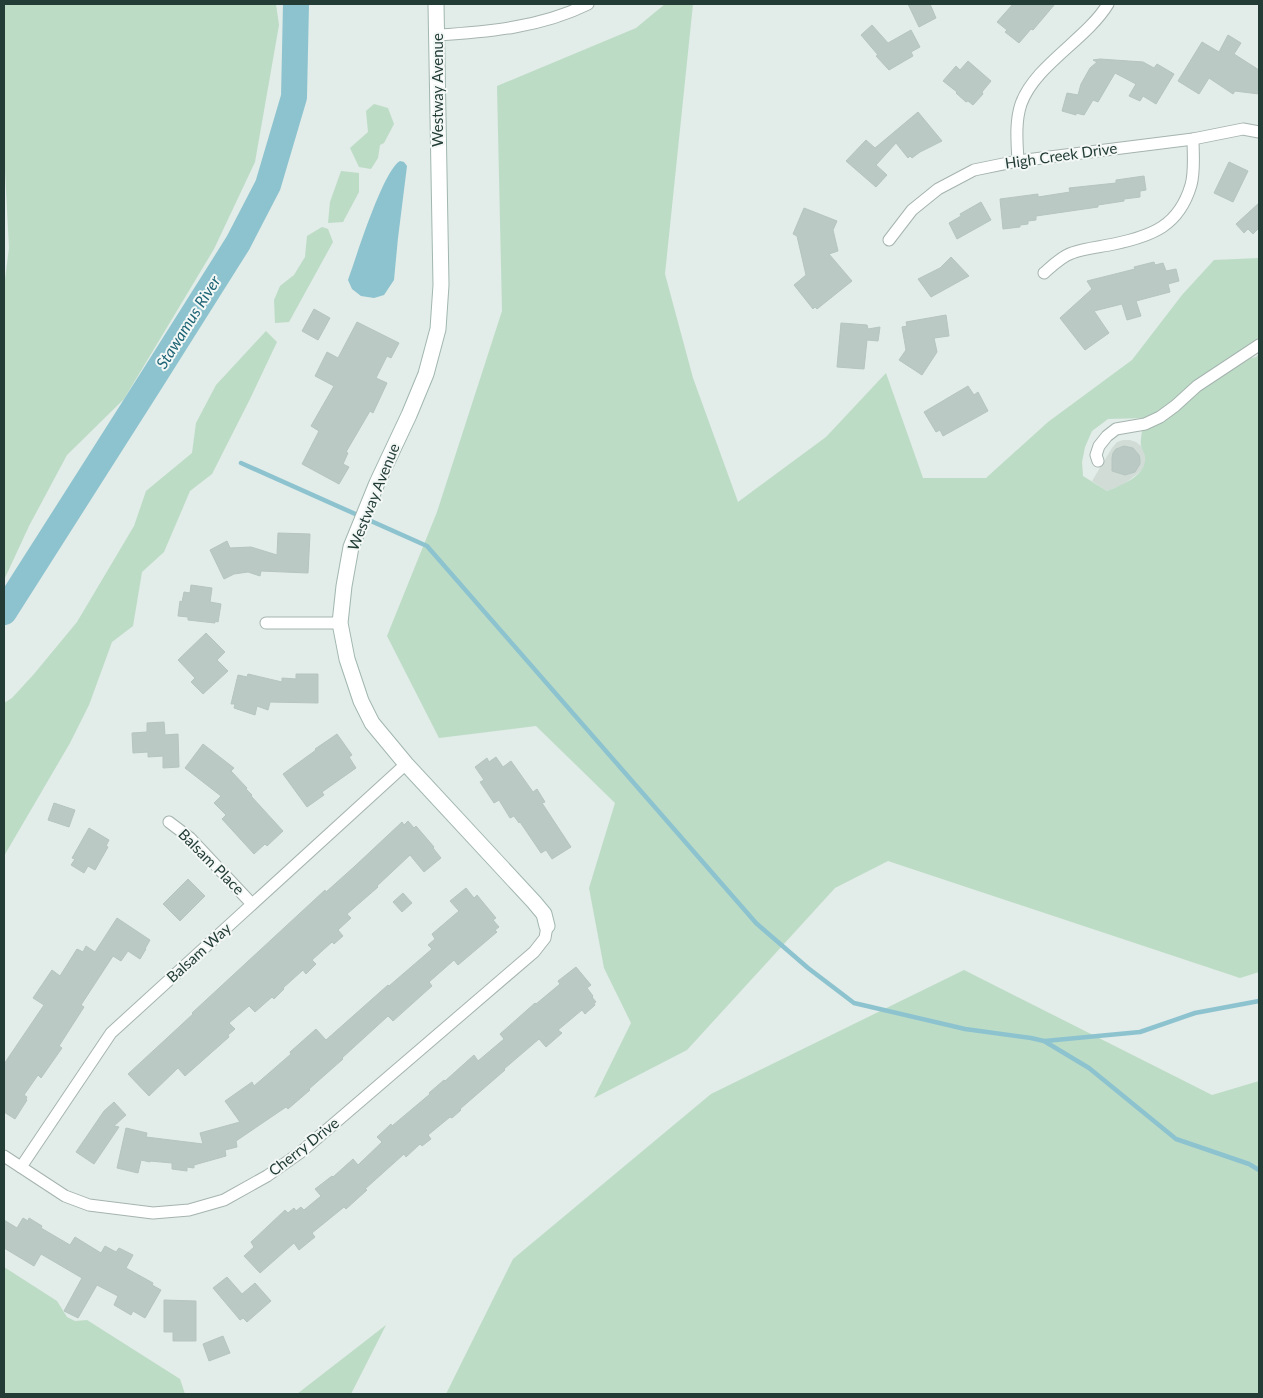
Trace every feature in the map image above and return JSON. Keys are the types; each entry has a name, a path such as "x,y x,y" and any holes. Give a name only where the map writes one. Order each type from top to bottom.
{"street":[{"name":"Westway Avenue","path":"436,4 441,285 438,329 426,374 377,483 351,547 340,623 347,659 361,700 372,723 406,764 534,902 544,914 547,926"},
{"path":"438,35 505,28 573,11 588,4"},
{"path":"1018,161 1017,124 1021,104 1032,84 1091,27 1108,4"},
{"name":"High Creek Drive","path":"889,240 912,210 938,188 974,170 1018,161 1193,139 1243,129 1259,132"},
{"path":"1044,273 1071,253 1145,237 1159,230 1174,218 1183,204 1191,184 1193,139"},
{"path":"1098,461 1096,455 1099,446 1116,429 1145,424 1160,417 1197,386 1259,344"},
{"path":"266,623 340,623"},
{"name":"Balsam Way","path":"21,1167 111,1033 406,764"},
{"name":"Balsam Place","path":"169,822 190,838 252,904"},
{"name":"Cherry Drive","path":"4,1156 65,1196 89,1205 152,1213 190,1210 224,1200 267,1176 301,1152 534,952 545,938 547,926"}],"shaded area":[{"path":"1123,440 1136,442 1141,446 1146,458 1145,465 1142,470 1123,485 1107,491 1092,481 1112,448 1117,442"}],"green space":[{"path":"4,4 276,4 279,25 255,162 214,249 124,399 67,455 29,526 4,580 4,287 9,248 4,152"},
{"path":"665,4 693,4 665,274 693,378 738,502 826,437 886,373 923,478 986,478 1048,422 1132,360 1182,295 1214,260 1259,258 1259,336 1257,340 1169,405 1146,418 1108,419 1092,431 1085,447 1082,462 1083,476 1107,491 1131,480 1144,466 1145,456 1141,443 1142,430 1244,360 1256,357 1259,354 1259,972 1240,978 888,861 835,888 687,1050 594,1098 631,1023 604,968 589,888 615,803 536,726 439,738 387,636 437,512 502,311 497,86 636,28"},
{"path":"374,104 388,108 394,124 384,143 380,145 378,158 371,169 359,167 350,148 368,132 366,111"},
{"path":"341,171 359,173 359,192 343,222 328,223 330,202"},
{"path":"322,227 328,229 333,242 289,322 275,323 274,300 280,286 294,275 305,257 307,236"},
{"path":"266,331 277,342 250,399 212,474 190,491 164,552 142,572 133,626 112,642 89,705 70,743 4,856 4,703 12,698 34,674 77,622 134,526 146,491 192,453 196,423 216,385"},
{"path":"964,970 1212,1095 1259,1081 1259,1394 446,1394 513,1259 711,1094"},
{"path":"4,1267 57,1301 67,1317 75,1321 87,1320 180,1379 185,1394 4,1394"},
{"path":"386,1325 351,1394 297,1394"}],"water":[{"path":"400,161 404,162 407,166 394,280 384,295 374,298 361,296 352,289 348,280 378,197 393,168"}],"building":[{"path":"908,4 930,4 936,18 919,27"},
{"path":"1013,4 1055,4 1019,43 1005,32 1007,30 997,22"},
{"path":"872,25 888,43 911,30 920,47 911,52 913,56 889,70 861,35"},
{"path":"1228,35 1241,43 1234,54 1259,70 1259,94 1235,91 1233,94 1209,78 1199,94 1178,81 1202,42 1219,52"},
{"path":"1093,60 1143,62 1154,68 1157,64 1174,74 1156,104 1143,96 1140,101 1129,96 1136,84 1115,73 1098,102 1093,100 1084,115 1062,111 1067,93 1078,95 1081,84 1090,68 1097,62"},
{"path":"968,61 991,81 973,105 968,101 966,102 943,81 956,66 960,70"},
{"path":"918,112 942,141 912,158 910,156 908,158 896,143 876,165 887,175 876,187 846,161 866,140 875,148"},
{"path":"1229,162 1248,171 1233,202 1214,193"},
{"path":"1144,176 1146,190 1140,191 1140,197 1098,205 1098,207 1036,216 1036,220 1028,221 1028,224 1003,229 1000,199 1038,194 1038,197 1070,192 1069,188 1116,183 1116,180"},
{"path":"981,202 991,220 957,239 949,223"},
{"path":"1259,203 1259,228 1253,234 1248,229 1244,233 1236,224"},
{"path":"804,208 837,221 833,230 838,251 829,254 852,281 817,309 815,307 813,309 794,285 806,275 797,236 793,234"},
{"path":"951,257 969,276 931,297 918,279 940,268"},
{"path":"1154,262 1155,265 1163,263 1166,271 1176,269 1179,281 1168,284 1170,292 1136,301 1141,316 1127,320 1122,304 1094,311 1109,333 1085,350 1060,318 1092,289 1087,281 1135,269 1134,267"},
{"path":"314,309 330,318 318,340 302,331"},
{"path":"946,315 949,336 934,338 937,352 922,375 899,360 906,350 902,327 907,326 906,322"},
{"path":"357,322 399,343 391,358 387,356 376,378 387,383 373,413 370,411 346,452 348,453 343,464 349,467 339,484 302,464 319,431 311,426 334,386 315,376 327,352 338,358"},
{"path":"841,323 867,325 868,329 880,327 878,341 867,340 864,369 837,367"},
{"path":"968,386 974,395 978,392 988,411 943,436 940,430 936,432 924,412"},
{"path":"1124,446 1133,448 1140,459 1140,464 1135,472 1125,475 1112,471 1113,453 1116,449"},
{"path":"278,533 310,534 308,573 261,571 260,576 248,572 234,574 224,579 210,550 227,541 230,548 251,547 277,555"},
{"path":"191,585 212,588 210,602 221,604 218,622 188,620 188,617 178,616 180,601 182,602 184,592 190,593"},
{"path":"206,633 225,652 217,660 228,671 203,694 191,682 195,678 178,660"},
{"path":"248,674 282,682 282,678 296,679 296,674 318,674 318,703 270,702 268,710 257,706 255,715 234,708 235,704 231,704 238,675 247,677"},
{"path":"164,722 165,735 178,734 179,767 163,768 163,756 148,757 148,752 133,753 132,733 147,732 147,723"},
{"path":"337,734 352,755 349,757 356,768 322,792 324,795 307,807 283,774"},
{"path":"203,744 234,768 231,771 283,831 267,846 265,844 254,854 222,819 226,815 214,803 221,796 185,768"},
{"path":"496,757 503,767 511,761 533,792 537,789 545,802 542,803 571,847 552,859 546,850 541,853 520,822 514,816 510,818 499,800 494,803 480,782 484,780 475,767 487,758 489,762"},
{"path":"54,803 75,810 69,827 48,820"},
{"path":"408,821 414,828 416,826 441,858 424,872 410,855 347,914 351,918 338,930 343,936 334,944 332,942 312,960 316,964 306,974 303,970 274,999 272,997 255,1012 249,1006 229,1023 235,1029 228,1035 229,1037 185,1076 178,1068 149,1096 128,1074 325,890 326,892 402,822 404,825"},
{"path":"89,828 109,840 106,846 108,847 95,870 88,866 84,873 71,865 75,859 72,858"},
{"path":"188,879 205,896 180,921 163,904"},
{"path":"466,888 474,898 477,895 496,918 493,920 499,927 495,930 497,932 458,965 454,960 429,982 432,986 393,1021 388,1016 288,1109 286,1107 236,1141 237,1147 225,1150 226,1156 194,1165 194,1168 187,1167 187,1171 172,1169 172,1163 141,1160 138,1173 117,1168 126,1128 147,1133 146,1137 203,1144 200,1133 240,1122 225,1101 252,1082 254,1086 316,1029 326,1040 432,949 428,945 435,939 432,934 459,911 450,901"},
{"path":"403,893 412,903 402,912 393,902"},
{"path":"117,918 150,940 146,949 140,959 128,951 121,961 113,956 81,1005 84,1007 59,1046 62,1048 41,1078 38,1075 24,1095 27,1097 27,1100 15,1119 4,1112 4,1064 44,1005 33,998 52,970 60,976 77,949 83,952 86,946 95,952"},
{"path":"576,967 591,985 587,988 596,1002 585,1014 582,1010 558,1030 562,1033 546,1047 539,1039 452,1118 450,1117 428,1135 431,1139 422,1146 420,1144 406,1157 404,1154 346,1209 344,1207 312,1233 315,1237 299,1250 294,1243 260,1273 244,1256 254,1247 251,1242 285,1210 288,1213 294,1208 296,1211 301,1207 304,1210 321,1196 315,1189 333,1177 353,1159 358,1165 382,1142 377,1137 391,1124 392,1126 474,1055 478,1061 504,1039 500,1034 560,984 558,981"},
{"path":"114,1102 126,1115 114,1126 119,1127 94,1164 76,1152 104,1111"},
{"path":"23,1218 28,1221 29,1218 42,1226 41,1228 70,1245 75,1237 101,1253 105,1246 116,1252 119,1248 133,1255 126,1268 153,1283 152,1285 161,1290 145,1318 133,1311 131,1315 114,1305 118,1296 97,1285 78,1318 64,1311 82,1278 41,1254 34,1266 4,1248 4,1220 17,1228"},
{"path":"227,1277 242,1294 255,1283 271,1301 247,1322 243,1318 240,1320 213,1288"},
{"path":"164,1300 196,1301 196,1341 173,1341 173,1332 164,1332"},
{"path":"223,1336 230,1353 209,1361 203,1344"}],"waterway":[{"name":"Stawamus River","path":"4,612 238,243 268,185 294,97 296,4"},
{"path":"241,463 427,546 756,923 808,968 854,1003 965,1029 1044,1041 1089,1068 1176,1139 1249,1164 1259,1170"},
{"path":"1045,1041 1140,1032 1195,1013 1259,1001"}]}
